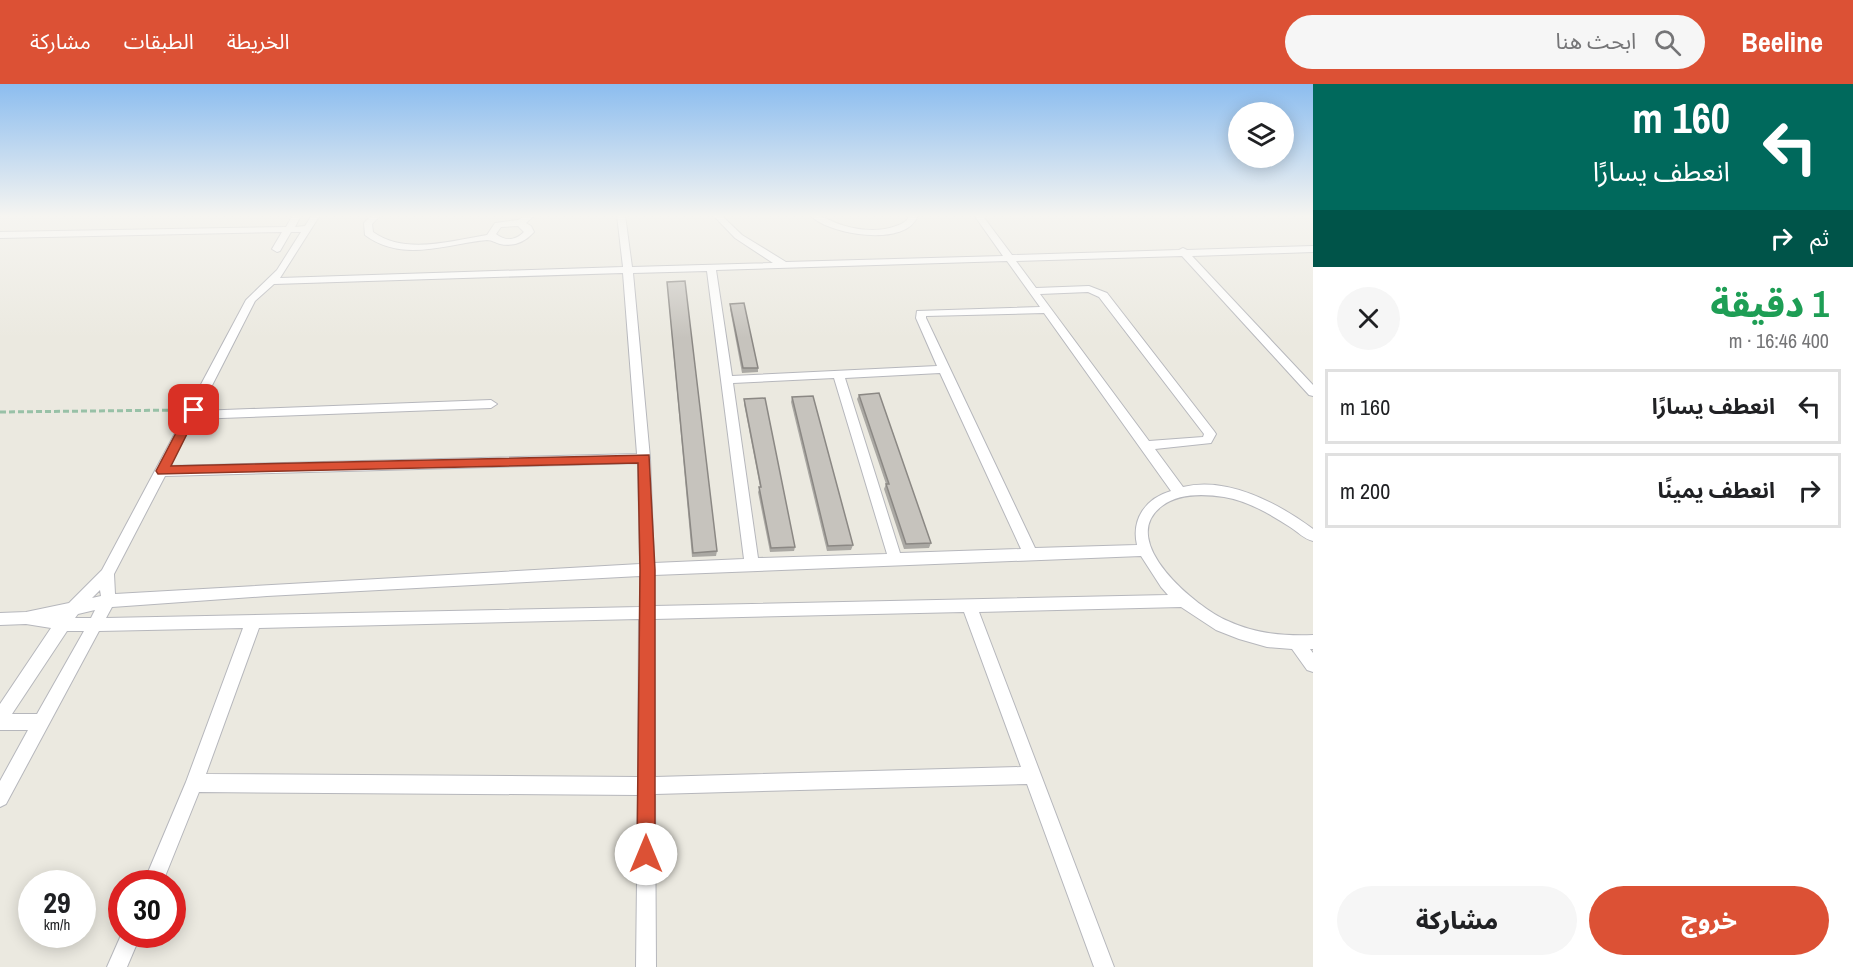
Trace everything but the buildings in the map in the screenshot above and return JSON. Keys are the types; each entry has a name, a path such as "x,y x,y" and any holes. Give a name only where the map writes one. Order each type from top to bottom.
{"street":[{"path":"0,720 74,607 107,574 251,300 273,281 291,256"},
{"path":"626,256 644,458 647,570 646,967"},
{"path":"769,256 784,265"},
{"path":"273,281 1002,256"},
{"path":"1007,256 1179,492"},
{"path":"1188,256 1313,392"},
{"path":"711,266 752,564"},
{"path":"1032,291 1089,289 1103,295 1210,434 1208,440 1203,441 1145,446"},
{"path":"1030,553 944,369 921,318 921,313 1046,310"},
{"path":"728,380 944,369"},
{"path":"839,375 894,558"},
{"path":"192,412 491,404"},
{"path":"163,471 644,458"},
{"path":"1313,536 1294,522 1265,506 1234,495 1205,490 1179,492 1160,500 1147,512 1142,529 1145,550 1159,576 1185,601 1210,618 1239,632 1259,639 1305,643 1313,665"},
{"path":"0,619 26,618 108,601 752,564 1145,550"},
{"path":"0,798 108,601 107,574"},
{"path":"26,618 64,624 96,625 1185,601"},
{"path":"969,605 1104,967"},
{"path":"158,870 194,783 254,620"},
{"path":"0,720 42,722"},
{"path":"194,783 646,786 1034,775"},
{"path":"117,967 125,948"}],"path":[{"path":"0,412 192,412"}],"route":[{"path":"194,410 163,471 644,458 647,570 646,854"}]}
